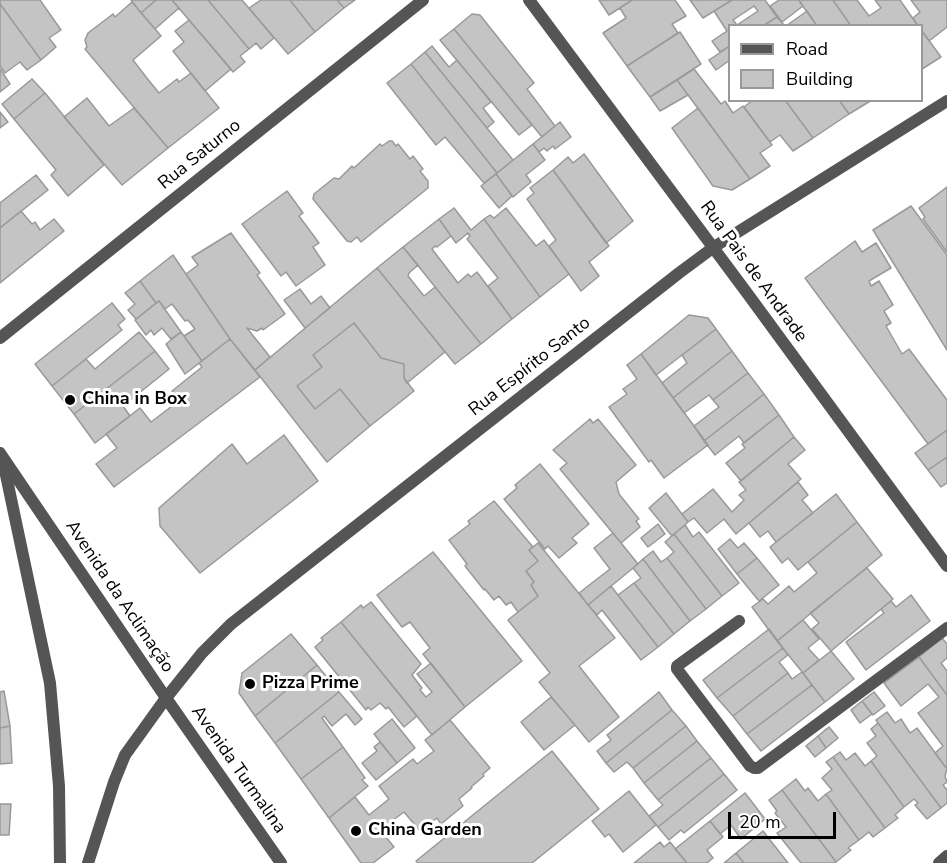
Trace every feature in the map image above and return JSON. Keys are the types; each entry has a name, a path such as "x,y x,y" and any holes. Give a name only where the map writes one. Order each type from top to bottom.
{"street":[{"name":"Rua Saturno","path":"0,338 423,0"},
{"name":"Rua Pais de Andrade","path":"529,0 947,566"},
{"name":"Rua Espírito Santo","path":"166,698 202,653 231,624 714,248 947,101"},
{"name":"Avenida da Aclimação","path":"1,454 166,698 125,755 88,863"},
{"path":"1,454 50,684 59,786 60,863"},
{"path":"740,621 677,666 677,669 750,766 754,768 758,768 947,628"},
{"name":"Avenida Turmalina","path":"166,698 281,863"},
{"path":"939,863 947,856"}],"building":[{"path":"0,0 40,0 61,30 49,38 56,47 41,60 0,4"},
{"path":"131,0 156,0 141,13"},
{"path":"156,0 172,0 179,8 155,29 141,13"},
{"path":"172,0 208,0 249,49 240,56 245,62 233,72"},
{"path":"208,0 242,0 274,38 261,49 256,43 249,49"},
{"path":"261,0 290,0 315,32 288,54 249,8"},
{"path":"290,0 337,0 344,8 315,32"},
{"path":"337,0 355,0 344,8"},
{"path":"599,0 632,0 609,15"},
{"path":"632,0 675,0 686,16 672,24 678,33 627,66 603,33 626,18 620,8"},
{"path":"690,0 732,0 703,18"},
{"path":"732,0 765,0 777,17 766,24 738,24 758,11 754,6 733,20 736,24 728,24 728,47 720,52 712,41 727,31 714,11"},
{"path":"779,0 799,0 803,6 782,22 770,6"},
{"path":"802,0 833,0 850,24 816,24 800,2"},
{"path":"833,0 857,0 869,16 881,8 875,0 900,0 917,24 850,24"},
{"path":"911,0 947,0 947,27 929,41 923,32 923,24 917,24 913,18 920,12"},
{"path":"132,2 161,36 133,60 159,93 177,79 179,82 191,73 219,108 168,148 85,49 88,33 113,14 115,17"},
{"path":"0,4 41,60 27,70 20,62 5,73 0,66"},
{"path":"807,11 816,24 789,24"},
{"path":"472,14 480,15 534,83 527,89 555,126 542,137 454,29"},
{"path":"777,17 783,24 766,24"},
{"path":"189,20 231,69 205,91 173,51 184,42 175,31"},
{"path":"454,29 532,125 519,135 440,40"},
{"path":"680,32 701,64 650,97 627,66"},
{"path":"923,32 941,57 923,68"},
{"path":"432,46 449,67 457,60 491,102 483,108 494,122 487,128 425,52"},
{"path":"728,47 728,61 716,70 709,60"},
{"path":"425,52 513,160 497,173 411,64"},
{"path":"411,64 497,173 484,183 445,137 436,145 387,83"},
{"path":"0,69 10,84 0,92"},
{"path":"694,69 721,104 725,101 733,113 743,106 772,145 760,153 770,166 750,179 677,80"},
{"path":"32,79 45,93 14,119 2,104"},
{"path":"677,80 688,95 660,111 650,97"},
{"path":"45,93 104,165 68,196 51,175 56,170 14,119"},
{"path":"87,98 109,126 134,108 168,148 122,185 64,117"},
{"path":"750,102 786,102 813,138 793,151 780,135 770,142 744,107"},
{"path":"786,102 840,102 849,114 813,138"},
{"path":"840,102 869,102 849,114"},
{"path":"698,108 750,179 732,190 713,186 672,128"},
{"path":"0,112 8,122 0,128"},
{"path":"560,122 571,137 555,149 553,146 547,151 544,148 539,152 533,144"},
{"path":"389,141 396,146 398,144 410,159 413,156 423,169 420,171 428,181 428,188 361,242 357,237 351,242 347,241 313,199 314,194 334,178 339,179 352,166 354,168 380,144 382,146"},
{"path":"533,144 545,160 526,175 531,182 513,197 496,174"},
{"path":"584,154 633,221 606,243 553,170 568,157 573,163"},
{"path":"553,170 609,246 589,262 599,276 581,291 549,246 556,240 527,199 534,193 530,188"},
{"path":"496,174 512,196 499,208 481,186"},
{"path":"36,175 48,190 0,228 0,203"},
{"path":"947,187 947,252 923,219 925,217 919,208"},
{"path":"287,191 303,213 299,216 319,243 313,247 325,265 296,286 286,272 281,276 242,224"},
{"path":"911,206 947,255 947,350 873,230"},
{"path":"454,208 471,230 484,219 540,297 512,319 488,286 498,278 467,239 470,236 468,233 456,243 439,219"},
{"path":"506,208 536,246 544,240 569,274 540,297 484,219 490,215 494,218"},
{"path":"21,211 32,224 35,222 40,230 54,219 64,231 0,283 0,228"},
{"path":"439,219 451,236 432,249 458,283 468,274 471,277 477,272 512,319 481,344 403,247"},
{"path":"231,233 260,273 257,275 285,314 263,330 262,328 257,331 247,328 270,357 255,370 230,339 186,274 198,265 192,257"},
{"path":"855,241 862,252 876,243 891,268 869,281 871,286 879,281 893,305 884,311 891,323 886,326 902,354 909,349 947,400 947,430 928,444 805,278"},
{"path":"403,247 418,265 408,276 424,296 435,287 481,344 455,364 377,268"},
{"path":"173,255 230,339 202,361 184,336 195,329 188,320 185,321 172,304 165,309 159,301 156,303 140,281"},
{"path":"377,268 445,352 407,383 404,378 404,364 381,358 354,323 313,355 322,367 297,386 315,409 340,389 370,426 327,462 255,370"},
{"path":"140,281 156,303 136,319 128,310 135,304 125,293"},
{"path":"300,289 311,304 321,296 330,308 305,328 284,300"},
{"path":"159,301 181,332 171,339 162,328 154,335 151,330 146,335 135,320"},
{"path":"112,303 125,319 118,325 122,330 52,386 35,364"},
{"path":"689,315 708,318 716,329 656,375 641,354"},
{"path":"354,323 381,358 404,364 404,378 414,391 370,426 340,389 315,409 297,386 322,367 313,355"},
{"path":"716,329 732,351 673,398 662,383 687,363 682,355"},
{"path":"139,332 155,351 74,414 52,386 86,359 95,369"},
{"path":"181,332 202,361 185,374 166,344"},
{"path":"230,339 260,377 114,487 96,464 117,448 106,434 140,408 151,422 180,400 172,391 202,367 199,363"},
{"path":"155,351 169,369 123,406 130,416 95,443 74,414"},
{"path":"732,351 748,373 713,400 709,395 684,413 673,398"},
{"path":"641,354 708,445 664,478 651,460 649,462 609,407 627,394 623,389 637,379 627,365"},
{"path":"748,373 764,394 704,441 694,426 719,407 713,400"},
{"path":"764,394 779,415 744,443 739,436 715,455 704,441"},
{"path":"779,415 794,437 741,481 726,463 745,448 742,444"},
{"path":"590,419 593,423 598,419 636,465 616,482 619,494 639,519 636,521 640,527 621,543 560,469 567,463 553,450"},
{"path":"947,430 947,457 928,470 915,453"},
{"path":"284,435 318,481 200,573 160,526 159,508 232,444 247,464"},
{"path":"794,437 805,450 788,464 801,479 736,534 724,519 707,533 694,518 688,522 682,514 713,489 732,512 744,500 739,495 746,490 739,482"},
{"path":"947,457 947,483 941,487 928,470"},
{"path":"540,464 589,524 572,538 577,543 559,558 548,546 545,549 504,499 517,488 515,485"},
{"path":"798,482 808,495 802,500 813,513 776,542 768,531 760,537 749,523"},
{"path":"666,493 688,522 672,536 649,508"},
{"path":"836,494 857,522 798,570 788,558 782,563 770,547"},
{"path":"494,501 533,547 529,550 538,561 526,571 534,582 531,585 538,596 518,612 511,602 506,605 499,596 494,600 484,590 465,566 467,564 449,540 470,524 468,521"},
{"path":"857,522 882,555 777,641 752,607 763,599 768,604 789,586 794,592 817,573 808,562"},
{"path":"658,524 665,534 648,547 641,538"},
{"path":"685,525 693,537 699,532 739,583 722,596 674,534"},
{"path":"613,533 638,564 588,605 579,593 610,569 594,548"},
{"path":"674,534 722,596 706,609 667,558 674,552 665,542"},
{"path":"730,539 738,548 744,543 757,558 737,574 718,549"},
{"path":"538,543 615,638 579,666 619,717 589,742 539,682 550,673 508,620 538,596 531,585 534,582 526,571 538,561 529,550"},
{"path":"653,551 661,562 667,558 706,609 690,621 643,559"},
{"path":"433,552 522,661 465,707 423,654 430,648 410,622 402,627 377,595"},
{"path":"757,558 779,585 759,601 737,574"},
{"path":"643,559 690,621 674,634 634,583 641,578 633,568"},
{"path":"867,568 893,599 831,651 812,629 819,623 810,613"},
{"path":"634,583 674,634 658,647 618,595"},
{"path":"611,586 658,647 641,660 602,610 597,615 588,605"},
{"path":"911,595 930,621 866,670 846,642 884,613 881,609 891,601 896,607"},
{"path":"371,602 421,664 412,675 426,697 432,692 417,674 431,663 465,707 432,735 341,622 361,605 363,608"},
{"path":"803,620 819,639 808,648 819,660 803,673 777,641"},
{"path":"341,622 417,716 404,727 388,707 386,709 380,703 371,710 368,707 366,710 315,647 323,640 321,638"},
{"path":"769,629 783,648 717,698 703,680"},
{"path":"291,634 317,665 255,716 239,693 242,673"},
{"path":"942,638 947,644 947,658 941,663 947,671 947,695 919,657"},
{"path":"783,648 788,655 779,662 788,673 733,716 717,698"},
{"path":"831,651 854,679 825,702 803,673"},
{"path":"919,657 947,695 947,769 935,753 943,746 918,713 939,697 928,684 901,706 884,683"},
{"path":"317,665 339,692 275,743 255,716"},
{"path":"802,672 812,685 747,734 733,716 788,673 792,679"},
{"path":"812,685 825,702 761,751 747,734"},
{"path":"4,691 10,726 0,728 0,692"},
{"path":"339,692 362,719 355,725 346,714 332,726 324,716 322,718 343,747 301,779 275,743"},
{"path":"659,692 672,710 606,763 597,751 611,740 607,735"},
{"path":"874,692 885,706 873,715 862,701"},
{"path":"551,697 575,725 544,750 521,722"},
{"path":"862,701 872,714 860,723 851,710"},
{"path":"672,710 686,726 633,768 627,762 614,772 606,763"},
{"path":"887,712 895,723 901,719 910,733 917,728 947,769 945,776 947,782 943,785 947,790 947,803 941,808 876,720"},
{"path":"392,719 415,748 397,763 374,734"},
{"path":"450,720 490,768 459,799 463,806 441,824 437,818 420,831 404,812 380,830 394,847 373,863 361,863 329,818 355,797 369,815 389,799 379,786 413,759 417,764 434,751 425,740"},
{"path":"878,723 941,808 927,819 915,805 918,803 914,799 904,807 871,761 877,756 867,743 876,736 871,729"},
{"path":"10,726 12,763 0,764 0,728"},
{"path":"686,726 697,741 644,783 633,768"},
{"path":"829,727 838,738 826,748 818,736"},
{"path":"818,736 826,748 815,757 806,746"},
{"path":"697,741 711,758 658,800 644,783"},
{"path":"380,742 397,763 376,780 362,763 377,751 374,747"},
{"path":"343,747 365,778 362,780 368,786 329,818 301,779"},
{"path":"552,751 599,809 532,863 418,863 416,861"},
{"path":"840,752 846,760 855,753 865,766 871,761 904,807 895,815 898,818 885,828 833,757"},
{"path":"833,757 885,828 873,837 869,832 859,840 826,794 832,790 822,778 832,769 826,762"},
{"path":"711,758 724,774 658,827 649,816 663,805 658,800"},
{"path":"724,774 737,790 684,833 681,830 669,840 658,827"},
{"path":"796,779 805,791 808,788 818,801 826,794 859,840 848,848 851,850 836,862 782,790"},
{"path":"782,790 835,863 801,863 777,833 786,827 775,813 777,811 769,800"},
{"path":"629,791 656,825 623,852 609,834 605,837 592,821"},
{"path":"745,793 765,819 741,839 731,825 720,834 710,821"},
{"path":"0,804 11,804 9,835 0,835"},
{"path":"710,821 723,837 707,850 713,858 707,863 687,863 675,849"},
{"path":"763,831 788,863 744,863 736,853"},
{"path":"660,842 664,847 670,842 687,863 634,863"},
{"path":"736,853 744,863 724,863"}],"place":[{"name":"China in Box","path":"70,400"},
{"name":"Pizza Prime","path":"250,684"},
{"name":"China Garden","path":"356,831"}]}
